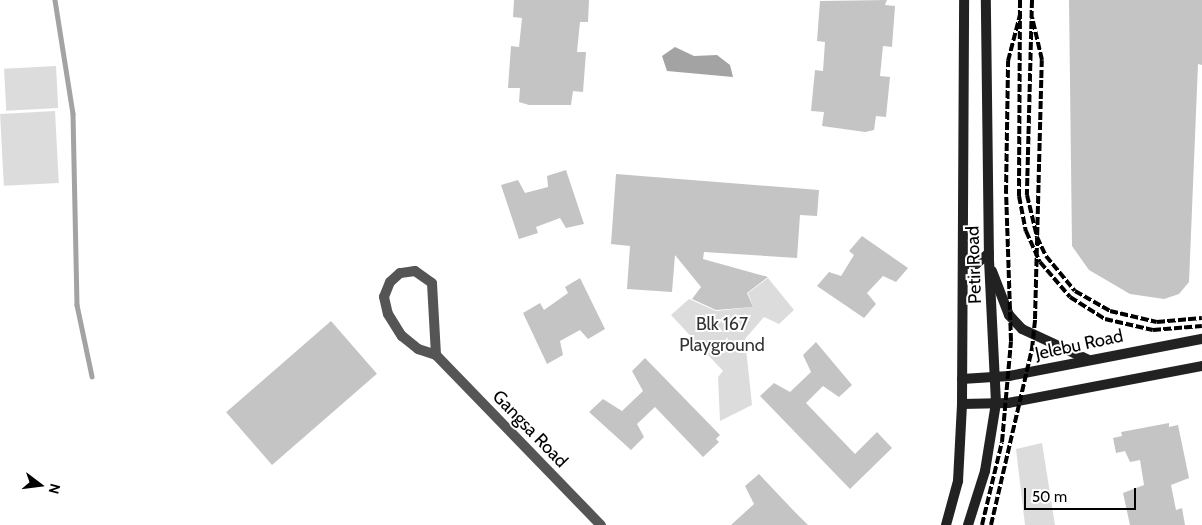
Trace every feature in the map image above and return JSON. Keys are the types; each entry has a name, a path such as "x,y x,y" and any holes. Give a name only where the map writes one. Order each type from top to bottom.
{"main road":[{"name":"Petir Road","path":"946,525 958,481 962,404 964,0"},
{"name":"Petir Road","path":"968,525 985,471 996,403 989,257 986,0"},
{"path":"963,264 976,264 989,257 1009,315 1022,329 1088,359"},
{"name":"Jelebu Road","path":"962,379 996,378 1088,359 1202,339"},
{"path":"962,404 996,403 1202,366"}],"street":[{"name":"Gangsa Road","path":"436,356 432,283 415,271 400,273 390,282 384,297 388,314 418,349 436,356 601,525"}],"green space":[{"path":"56,66 58,108 6,111 4,69"},
{"path":"55,111 59,183 4,186 0,114"},
{"name":"Blk 167 Playground","path":"768,278 794,310 779,324 764,317 745,339 752,405 720,421 718,377 723,371 671,315 689,299 716,311 753,307 748,293"},
{"path":"1042,443 1055,525 1025,525 1016,449"}],"shaded area":[{"path":"675,47 694,56 717,55 730,65 733,77 667,71 662,56"}],"building":[{"path":"514,0 589,0 588,22 580,22 577,52 586,52 583,92 573,91 571,105 529,105 519,102 520,88 508,88 511,46 519,47 522,18 513,17"},
{"path":"887,0 885,5 895,6 892,47 883,46 880,76 890,77 886,117 876,116 874,130 865,132 822,126 824,112 811,111 815,70 823,71 825,42 817,41 820,1"},
{"path":"1069,0 1202,0 1202,65 1198,64 1189,282 1179,294 1164,299 1130,294 1089,270 1072,246"},
{"path":"566,170 584,224 566,228 560,218 536,227 538,233 519,239 501,185 518,180 525,193 548,187 547,176"},
{"path":"616,174 819,190 817,216 800,215 797,258 704,252 703,259 768,277 747,293 753,307 716,310 692,299 701,287 675,255 672,292 627,289 630,246 611,244"},
{"path":"862,236 908,268 896,282 883,276 867,293 876,304 864,318 817,286 829,272 841,276 854,255 849,251"},
{"path":"580,278 605,329 588,339 580,330 560,341 563,355 547,364 523,313 540,303 544,310 568,293 565,287"},
{"path":"331,321 377,374 272,465 226,412"},
{"path":"816,342 852,385 839,397 823,386 806,403 855,454 877,432 892,448 850,489 760,396 774,383 790,392 811,372 803,355"},
{"path":"645,358 720,435 716,439 719,442 703,457 655,407 637,424 644,437 631,450 589,412 603,399 622,411 643,391 632,371"},
{"path":"1169,423 1169,427 1178,425 1189,478 1171,485 1176,510 1182,508 1185,525 1130,525 1123,493 1144,485 1140,460 1130,462 1125,451 1116,453 1113,438 1122,436 1121,432"},
{"path":"759,474 808,525 731,525 754,504 745,486"}],"waterway":[{"path":"55,0 73,114 77,305 92,376"}],"railway":[{"path":"1020,0 1019,196 1026,231 1040,262 1070,297 1105,319 1153,330 1202,326"},
{"path":"1032,0 1027,195 1037,237 1046,256 1075,291 1110,311 1157,322 1202,318"},
{"path":"982,525 1002,442 1011,341 1006,193 1008,61 1020,15"},
{"path":"991,525 1032,349 1035,319 1042,60 1032,17"}]}
